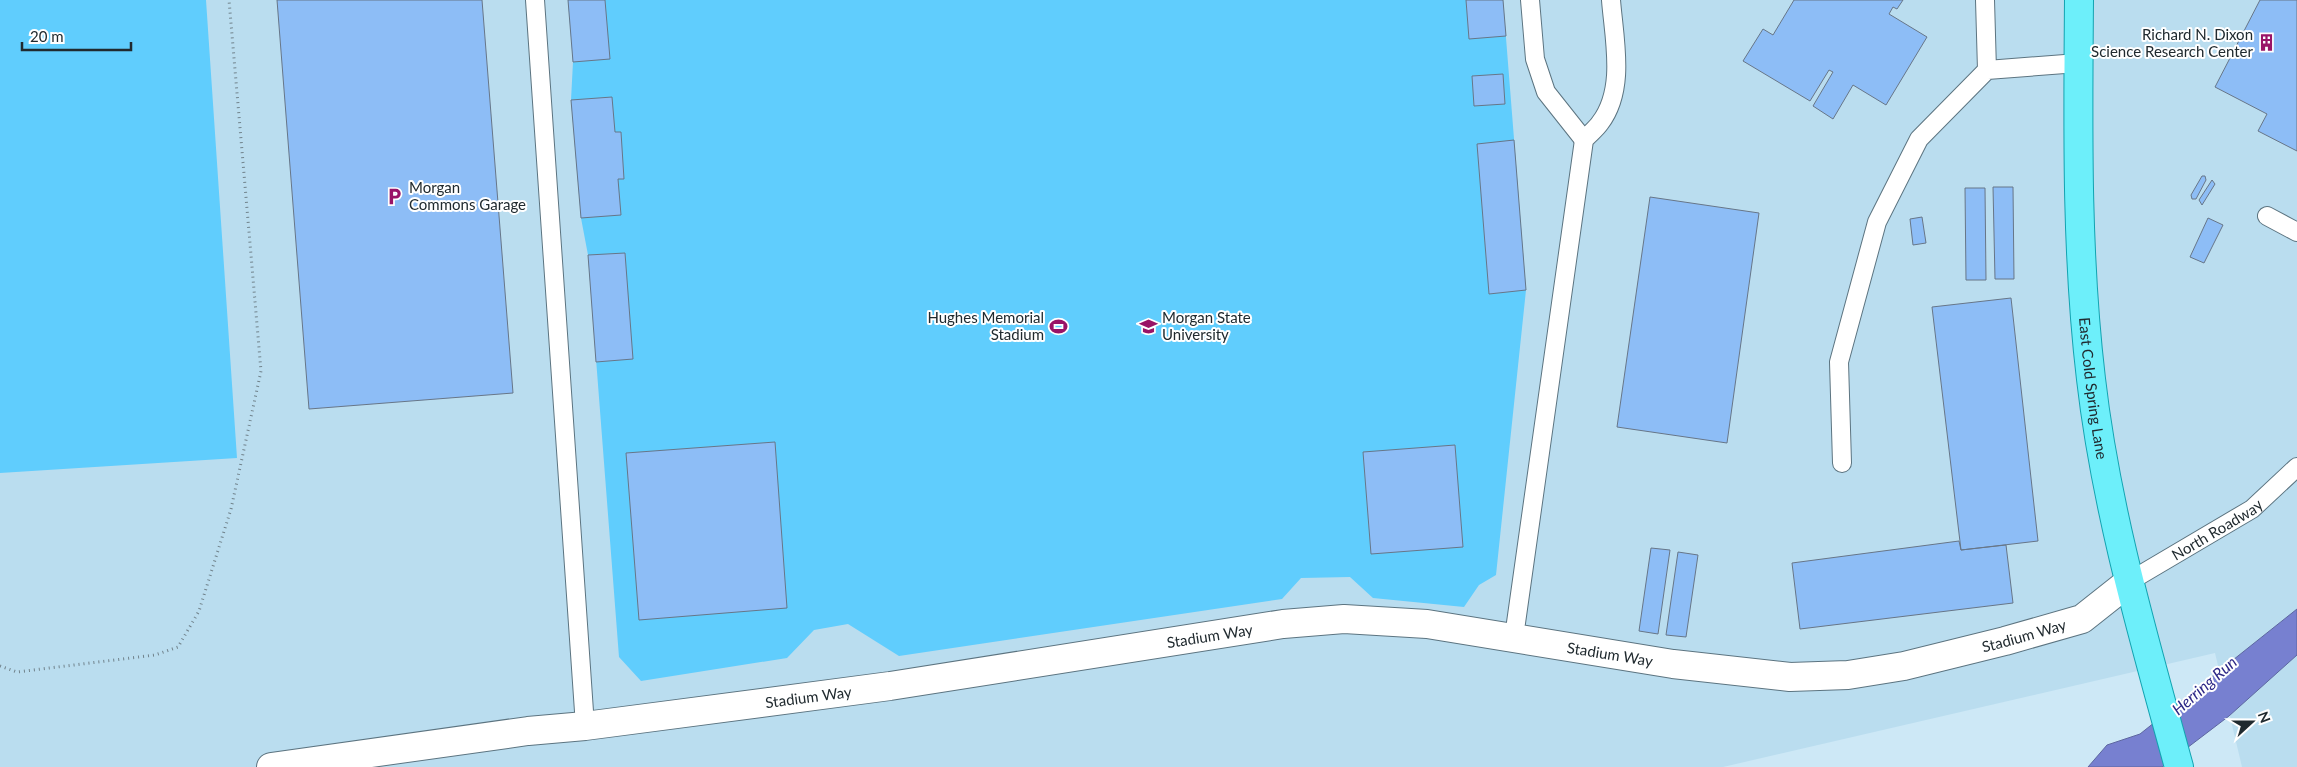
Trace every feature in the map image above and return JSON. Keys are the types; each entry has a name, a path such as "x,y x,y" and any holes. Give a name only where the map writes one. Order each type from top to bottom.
{"main road":[{"name":"East Cold Spring Lane","path":"2078,0 2081,276 2091,379 2107,483 2130,581 2179,767"}],"street":[{"name":"Stadium Way","path":"272,767 528,731 585,726 890,686 1283,624 1344,619 1427,624 1682,665 1790,677 1848,675 1904,666 2005,641 2082,619 2130,581"}],"lane":[{"path":"536,0 585,726"},
{"path":"1530,0 1535,59 1546,92 1584,140"},
{"path":"1514,637 1584,140 1601,122 1612,101 1617,72 1611,0"},
{"path":"1985,0 1987,70"},
{"path":"1842,463 1839,362 1876,222 1919,139 1987,70 2078,63"},
{"path":"2267,216 2297,232"},
{"name":"North Roadway","path":"2130,581 2252,509 2297,468"}],"path":[{"path":"0,666 17,672 155,655 178,646 199,611 231,509 261,371 229,0"}],"shaded area":[{"name":"Morgan State University","path":"0,0 2297,0 2297,767 2242,767 2215,653 1723,767 0,767"},
{"path":"0,0 206,0 237,458 0,473"},
{"name":"Hughes Memorial Stadium","path":"568,0 1503,0 1526,290 1496,575 1479,585 1464,607 1373,598 1350,577 1301,578 1282,599 899,656 848,624 814,630 787,658 641,681 619,657 588,255 581,218 571,100 573,62"}],"water":[{"name":"Herring Run","path":"2297,609 2297,655 2229,716 2162,767 2088,767 2107,745 2140,734"}],"building":[{"name":"Morgan Commons Garage","path":"277,0 482,0 513,393 309,409"},
{"path":"568,0 605,0 610,59 573,62"},
{"path":"1466,0 1503,0 1506,36 1469,39"},
{"path":"1794,0 1903,0 1897,9 1893,7 1889,14 1927,37 1886,105 1853,85 1833,119 1813,106 1833,72 1829,70 1810,101 1743,61 1763,29 1773,35"},
{"name":"Richard N. Dixon Science Research Center","path":"2260,0 2297,0 2297,151 2258,131 2267,114 2215,87"},
{"path":"1503,74 1505,104 1474,106 1472,76"},
{"path":"612,97 615,132 621,132 624,179 618,179 621,215 581,218 571,100"},
{"path":"1514,140 1526,290 1489,294 1477,144"},
{"path":"2202,176 2205,176 2206,180 2196,199 2192,199 2191,195"},
{"path":"2212,180 2215,184 2202,205 2199,200"},
{"path":"1993,187 2013,187 2014,279 1995,279"},
{"path":"1965,188 1985,188 1986,280 1966,280"},
{"path":"1650,197 1759,213 1727,443 1617,427"},
{"path":"1922,217 1926,243 1913,245 1910,219"},
{"path":"2208,218 2223,225 2204,263 2190,257"},
{"path":"625,253 633,359 596,362 588,255"},
{"path":"2011,298 2038,541 1961,550 1932,307"},
{"path":"775,442 787,608 639,620 626,453"},
{"path":"1455,445 1463,547 1371,554 1363,452"},
{"path":"1959,541 1961,550 2006,545 2013,603 1800,629 1792,563"},
{"path":"1651,548 1670,550 1658,634 1639,631"},
{"path":"1678,552 1698,555 1686,637 1666,635"}],"place":[{"name":"Richard N. Dixon Science Research Center","path":"2267,43"},
{"name":"Morgan Commons Garage","path":"395,196"},
{"name":"Hughes Memorial Stadium","path":"1058,326"},
{"name":"Morgan State University","path":"1148,326"}]}
